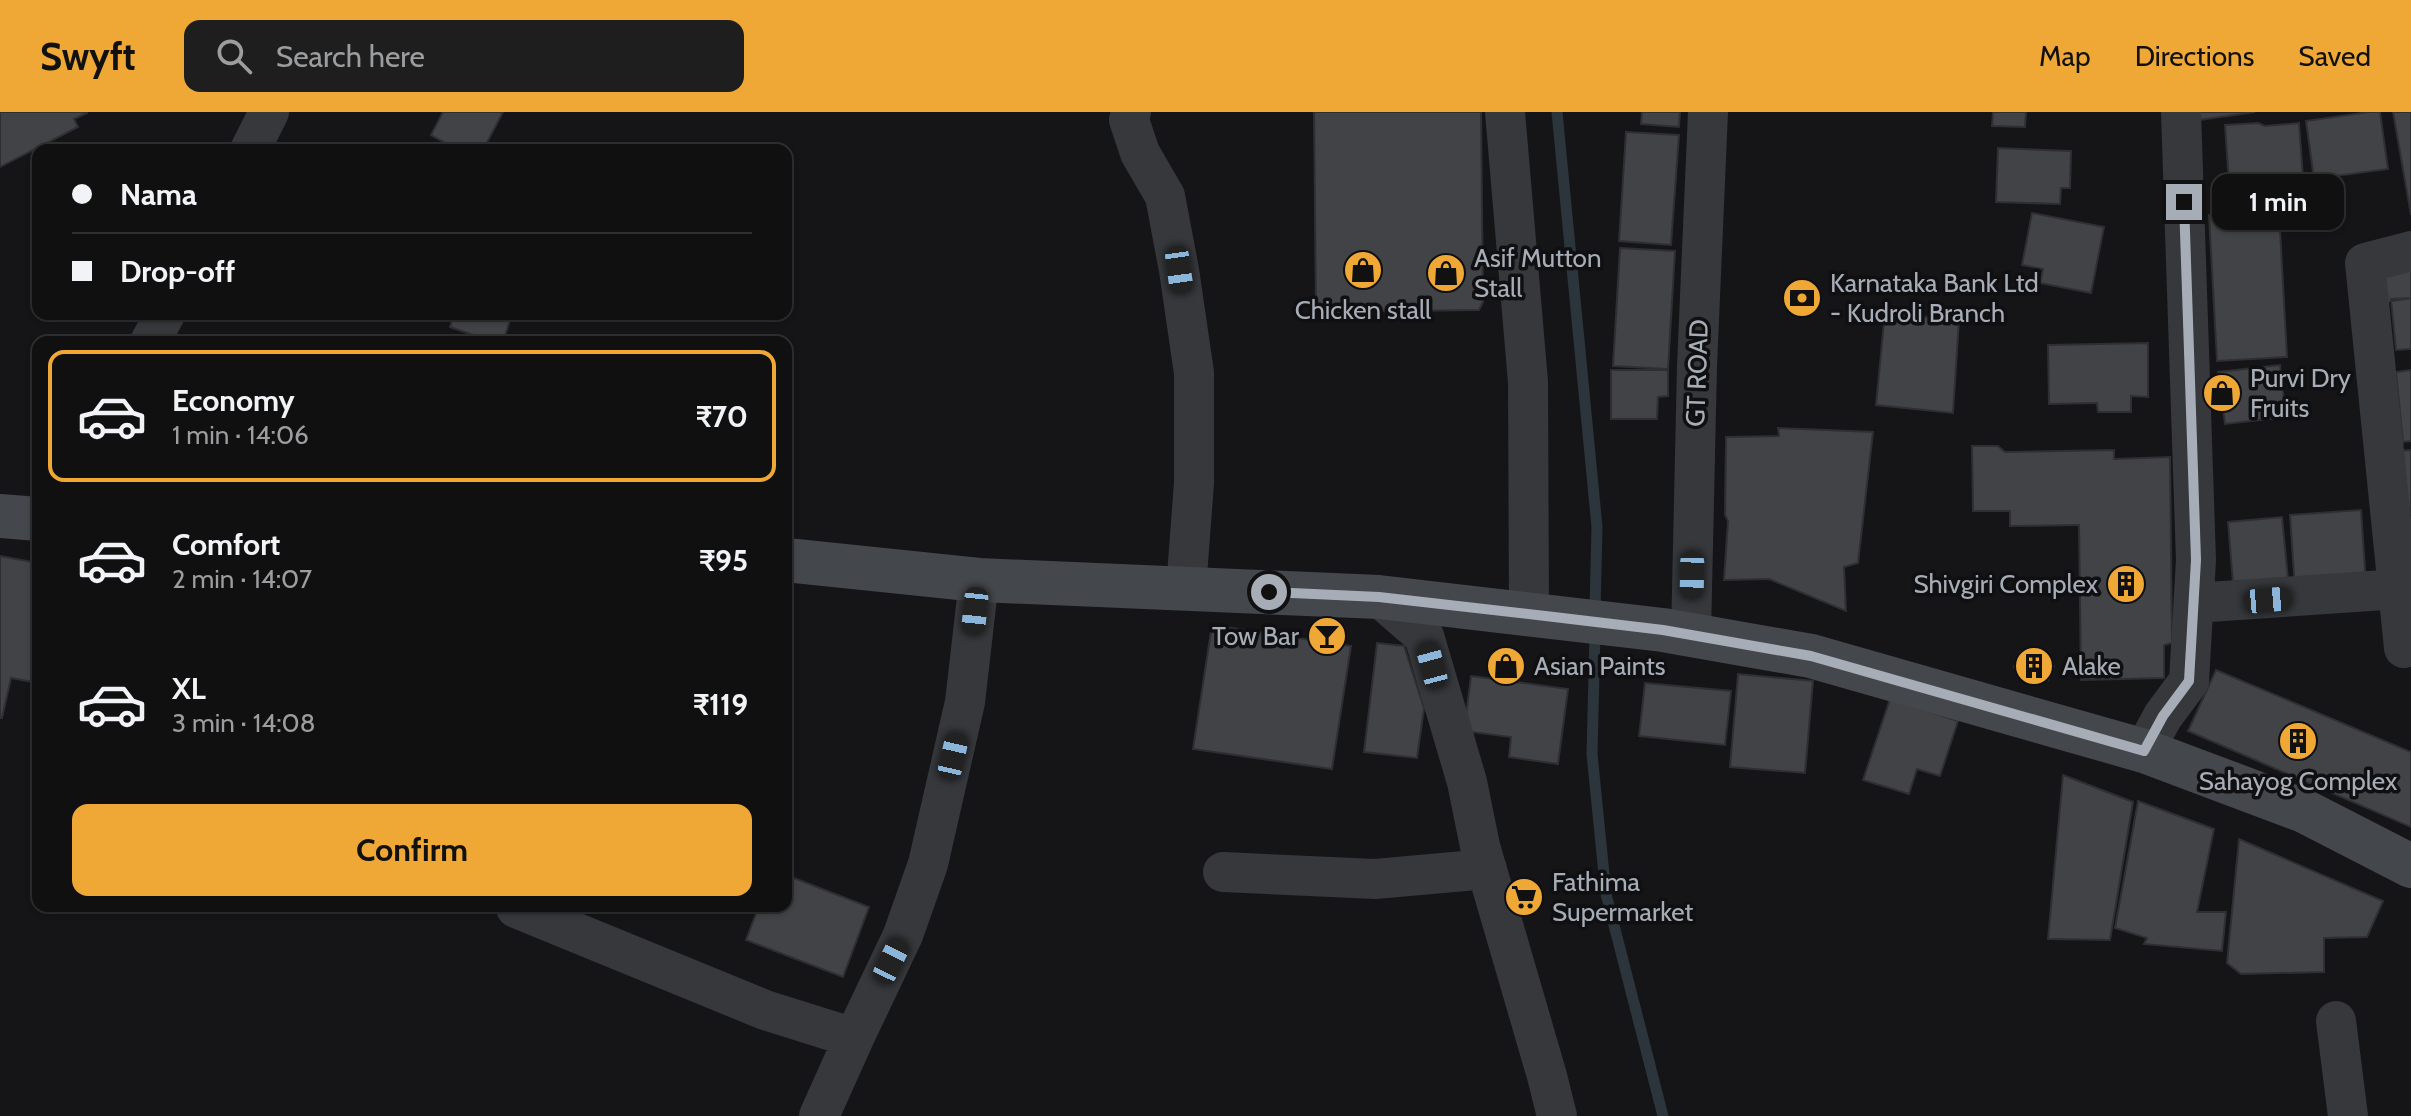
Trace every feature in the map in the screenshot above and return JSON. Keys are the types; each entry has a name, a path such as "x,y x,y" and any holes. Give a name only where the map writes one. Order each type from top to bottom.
{"main road":[{"path":"0,516 32,519"},
{"path":"792,561 979,580 1379,597 1677,633 1811,656 2144,751 2304,811 2411,866"}],"street":[{"path":"253,144 269,112"},
{"path":"1131,112 1129,120 1140,153 1165,196 1194,373 1194,483 1186,589"},
{"path":"1505,112 1528,382 1542,615"},
{"name":"GT ROAD","path":"1677,633 1697,366 1708,112"},
{"path":"2144,751 2163,716 2189,681 2194,603 2196,560 2181,112"},
{"path":"2404,648 2365,263 2411,251"},
{"path":"819,1116 903,935 928,864 965,702 979,580"},
{"path":"2194,603 2399,589"},
{"path":"1379,597 1424,636 1467,782 1487,869 1557,1116"},
{"path":"1223,872 1375,879 1487,869"},
{"path":"526,912 765,1010 854,1038"},
{"path":"2336,1021 2348,1116"}],"building":[{"path":"0,112 87,112 74,119 78,127 45,144 32,144 32,151 0,167"},
{"path":"443,112 503,112 486,144 447,144 431,135"},
{"path":"1314,112 1481,112 1483,302 1479,310 1316,312"},
{"path":"1642,112 1680,112 1679,127 1641,124"},
{"path":"1993,112 2026,112 2025,127 1992,126"},
{"path":"2199,112 2255,112 2199,120"},
{"path":"2380,112 2388,169 2314,179 2306,121"},
{"path":"2393,112 2411,112 2411,215"},
{"path":"2258,123 2265,126 2299,123 2303,178 2229,183 2225,125"},
{"path":"1626,132 1679,135 1671,245 1619,241"},
{"path":"1998,148 2071,151 2070,188 2061,188 2060,204 1996,202"},
{"path":"2279,211 2287,357 2217,361 2209,215"},
{"path":"2032,213 2104,227 2091,293 2040,283 2043,269 2022,265"},
{"path":"1620,248 1675,251 1668,369 1613,366"},
{"path":"2411,259 2411,298 2386,302 2380,264"},
{"path":"2411,298 2411,349 2396,350 2391,299"},
{"path":"1885,312 1959,321 1953,413 1876,405"},
{"path":"452,320 510,320 505,336 476,336 450,327"},
{"path":"2148,343 2148,397 2131,396 2131,412 2098,412 2097,403 2049,404 2048,345"},
{"path":"2280,365 2286,417 2225,424 2218,372"},
{"path":"1611,370 1668,370 1668,396 1658,397 1657,419 1611,419"},
{"path":"2411,370 2411,441 2403,442 2396,372"},
{"path":"1778,428 1873,432 1858,563 1844,567 1846,611 1769,579 1724,580 1728,521 1725,515 1726,437 1779,436"},
{"name":"Shivgiri Complex","path":"1972,446 1998,446 2005,452 2114,450 2114,459 2170,457 2172,643 2164,645 2164,678 2081,680 2079,525 2010,526 2010,511 1973,511"},
{"path":"2411,450 2411,513 2403,513 2397,451"},
{"path":"2361,510 2366,584 2295,589 2290,515"},
{"path":"2282,517 2288,579 2233,583 2228,522"},
{"path":"0,556 32,562 32,682 11,678 0,718"},
{"path":"1212,625 1351,646 1332,769 1193,749"},
{"path":"1377,643 1404,646 1424,708 1417,758 1364,752"},
{"name":"Alake","path":"2020,652 2054,666 2048,680 2014,667"},
{"name":"Sahayog Complex","path":"2216,670 2411,752 2411,827 2188,731"},
{"path":"1738,674 1813,681 1805,773 1730,767"},
{"path":"1471,676 1568,689 1558,764 1509,757 1511,737 1464,731"},
{"path":"1645,683 1731,691 1725,745 1639,736"},
{"path":"1890,699 1958,721 1940,776 1917,769 1909,794 1863,780"},
{"path":"2063,775 2133,802 2110,940 2048,939"},
{"path":"2138,801 2214,829 2197,912 2226,912 2222,951 2144,944 2147,938 2115,928"},
{"path":"2239,839 2383,901 2367,937 2324,938 2324,972 2241,974 2227,963"},
{"path":"792,877 869,907 843,977 746,940 757,912 792,912"}],"waterway":[{"path":"1557,112 1597,527 1595,611"},
{"path":"1595,633 1592,754 1606,894 1663,1116"}],"place":[{"name":"Chicken stall","path":"1363,270"},
{"name":"Asif Mutton Stall","path":"1446,273"},
{"name":"Karnataka Bank Ltd - Kudroli Branch","path":"1802,298"},
{"name":"Purvi Dry Fruits","path":"2222,393"},
{"name":"Shivgiri Complex","path":"2126,584"},
{"name":"Tow Bar","path":"1327,636"},
{"name":"Asian Paints","path":"1506,666"},
{"name":"Alake","path":"2034,666"},
{"name":"Sahayog Complex","path":"2298,741"},
{"name":"Fathima Supermarket","path":"1524,897"}],"route":[{"path":"1269,592 1379,597 1554,617 1663,630 1811,656 2144,751 2163,716 2189,681 2196,560 2184,202"}]}
